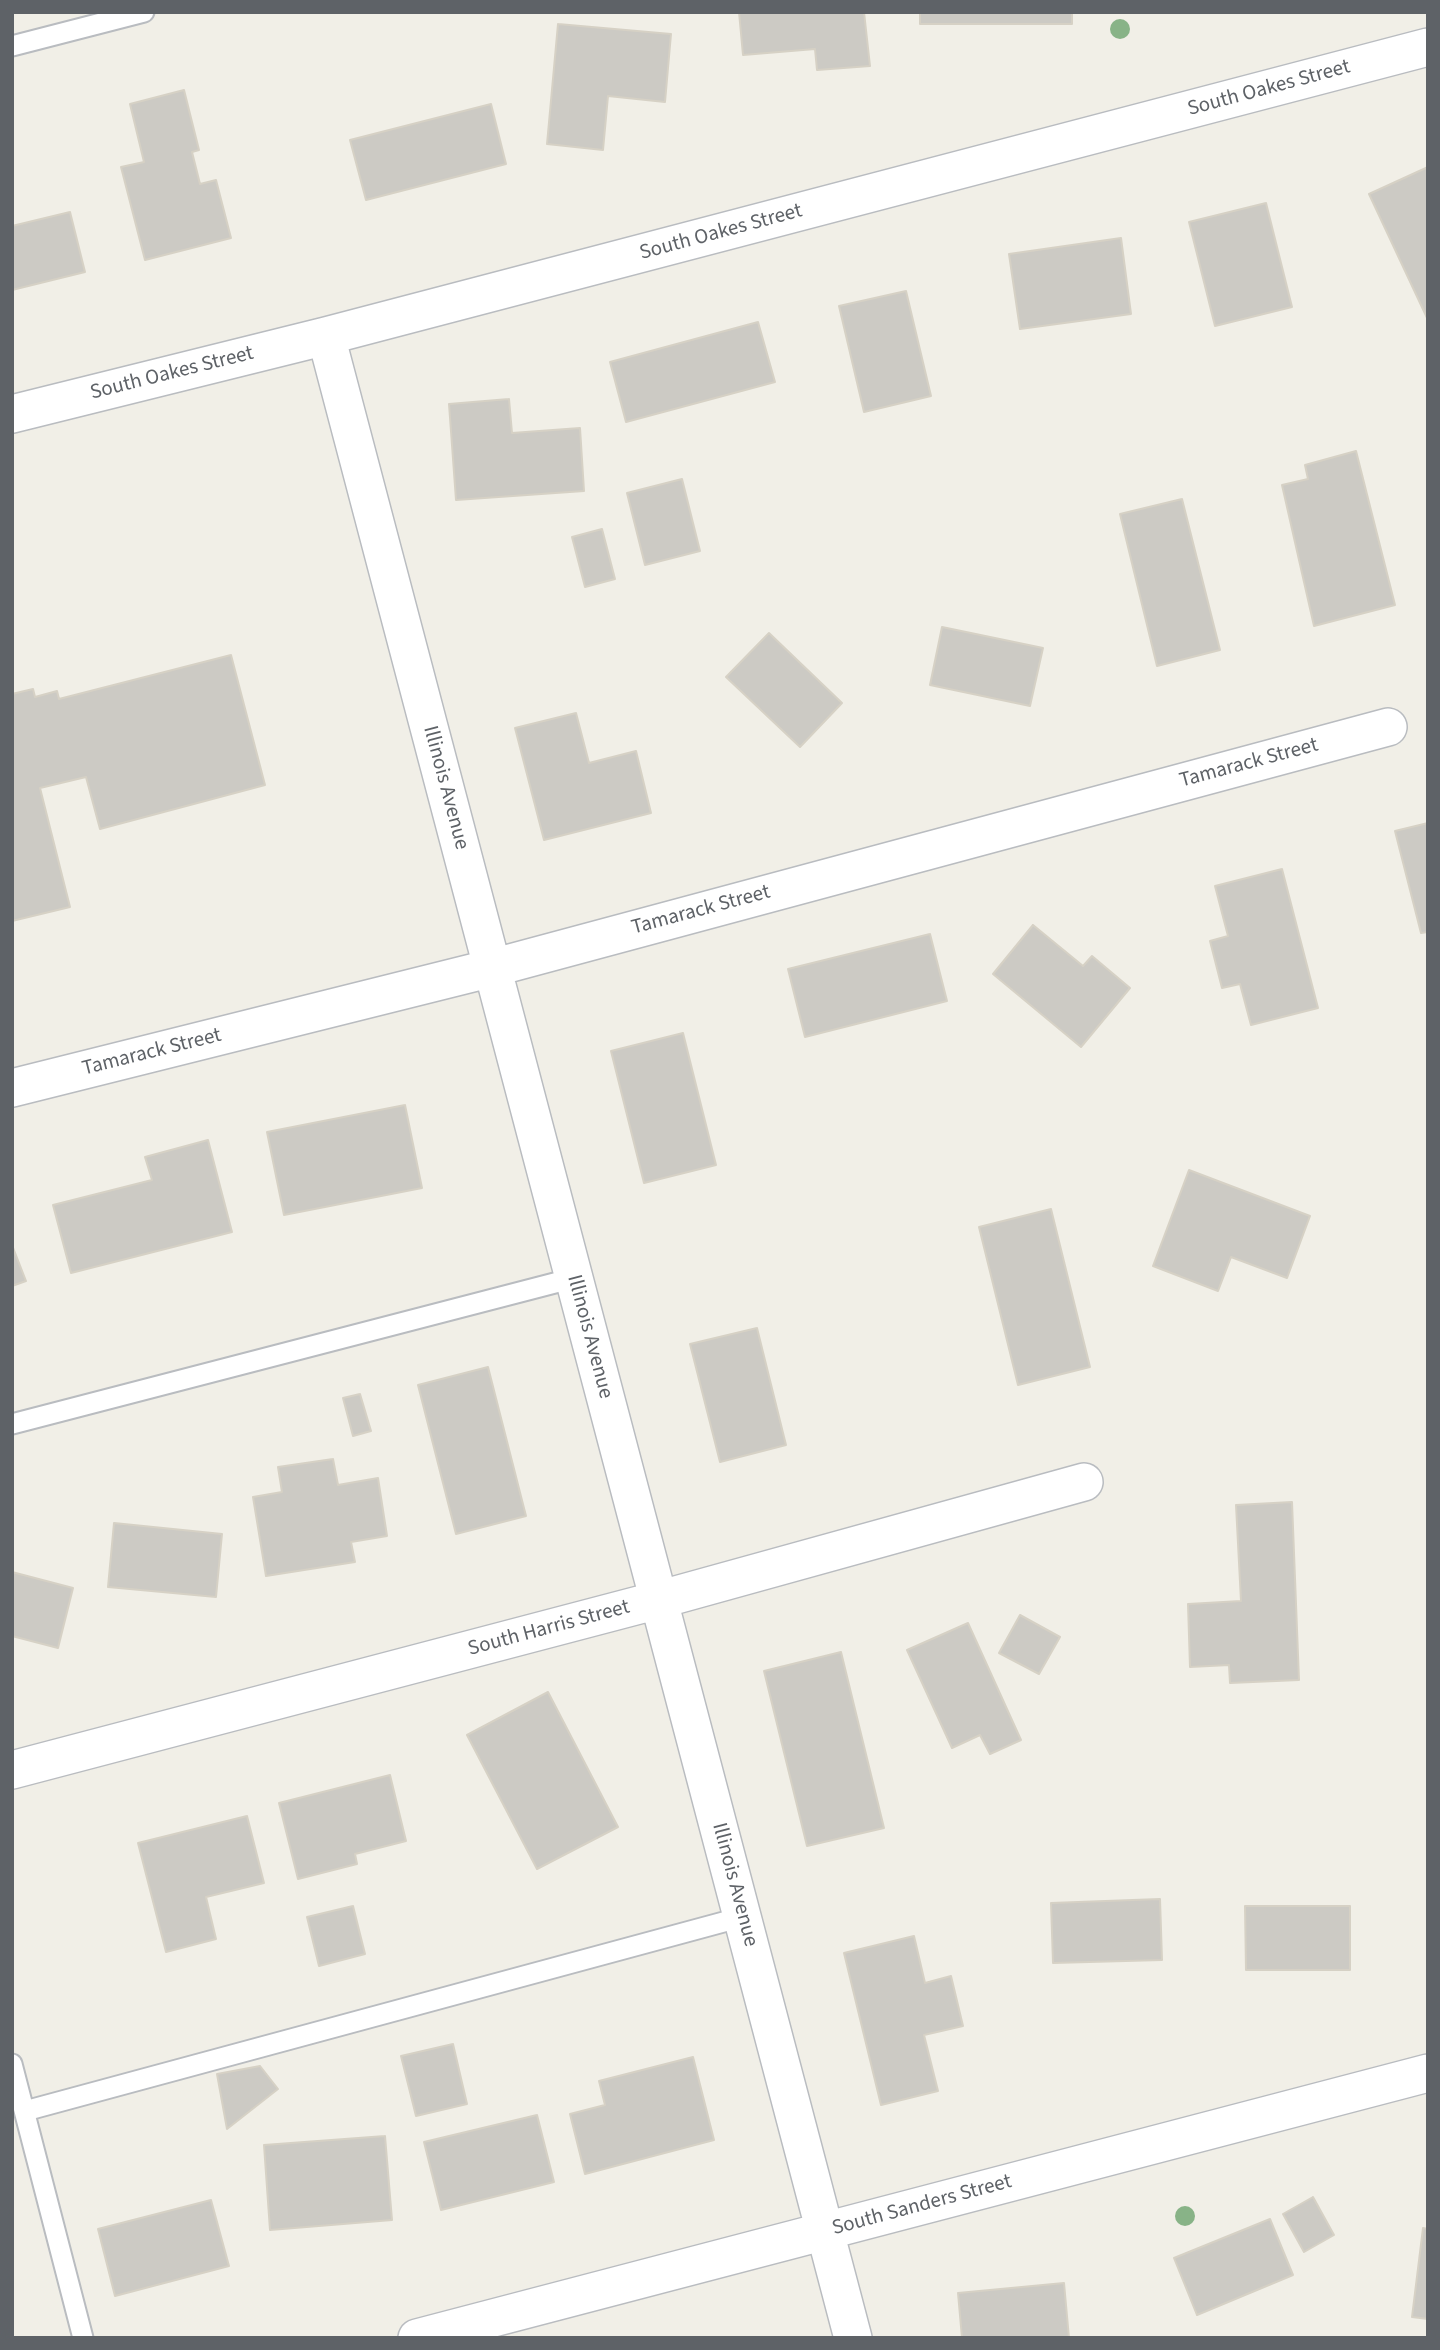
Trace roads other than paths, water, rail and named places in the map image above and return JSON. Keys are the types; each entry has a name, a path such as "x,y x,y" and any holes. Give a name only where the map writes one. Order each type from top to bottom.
{"street":[{"name":"South Oakes Street","path":"12,414 326,336 1428,47"},
{"name":"Illinois Avenue","path":"326,336 853,2338"},
{"name":"Tamarack Street","path":"12,1088 492,968 1388,727"},
{"name":"South Harris Street","path":"12,1770 658,1600 1084,1482"},
{"name":"South Sanders Street","path":"423,2337 1428,2073"}],"lane":[{"path":"12,46 144,12"},
{"path":"12,1424 574,1278"},
{"path":"24,2111 742,1917"},
{"path":"12,2064 83,2338"}]}
